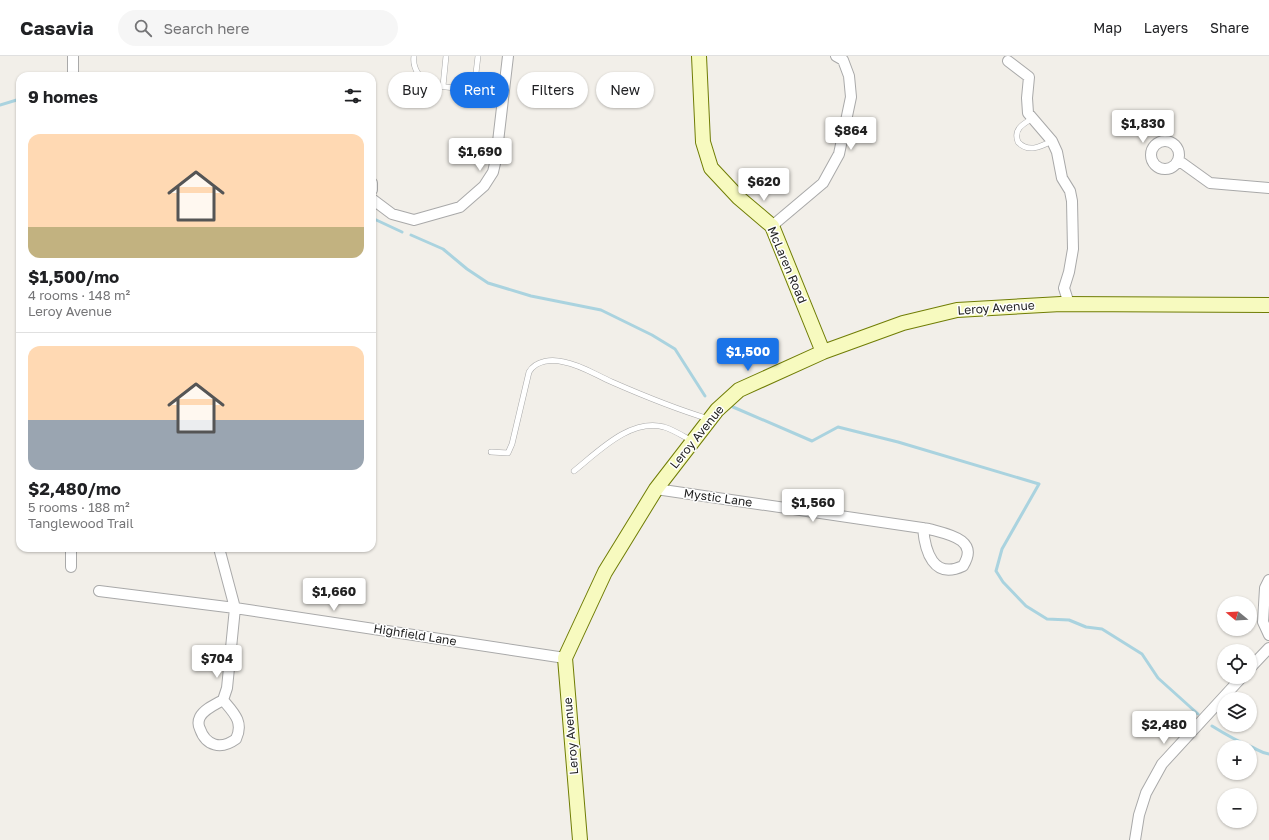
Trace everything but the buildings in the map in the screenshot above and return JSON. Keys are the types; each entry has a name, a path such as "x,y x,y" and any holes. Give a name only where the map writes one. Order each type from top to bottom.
{"street":[{"path":"73,56 73,72"},
{"path":"506,72 508,56"},
{"name":"McLaren Road","path":"700,56 703,142 711,168 739,198 772,226 823,352"},
{"path":"772,226 823,183 839,154 851,97 849,76 843,60 836,56"},
{"path":"1008,61 1029,77 1027,98 1028,113 1052,141 1057,152 1062,178 1070,191 1072,201 1073,249 1069,272 1064,288 1069,304"},
{"path":"376,202 392,214 414,220 460,208 484,186 493,172 501,108"},
{"path":"1178,160 1210,182 1269,188"},
{"name":"Leroy Avenue","path":"580,840 565,658 604,572 656,489 710,419 725,402 739,390 823,352 903,323 957,310 1069,304 1269,305"},
{"name":"Mystic Lane","path":"656,489 923,528 955,536 963,542 968,550 967,560 963,566 947,571 937,566 925,549 923,528"},
{"path":"71,552 71,567"},
{"path":"220,552 235,608 227,688 223,700 203,714 200,717 198,725 203,738 213,744 220,745 236,740 240,729 238,720 223,700"},
{"path":"1269,580 1265,588 1263,622 1269,635"},
{"name":"Highfield Lane","path":"98,590 235,608 565,658"},
{"path":"1257,661 1269,648"},
{"path":"1135,840 1139,815 1146,793 1162,764 1236,684"}],"lane":[{"path":"414,56 413,63 422,79 430,85 450,87"},
{"path":"443,86 446,56"},
{"path":"476,72 478,56"},
{"path":"1033,118 1020,126 1016,132 1018,142 1026,148 1033,148 1052,141"},
{"path":"491,452 508,453 512,444 529,372 533,365 540,362 563,361 582,367 684,412 710,419"},
{"path":"574,471 614,440 642,427 663,427 693,442"}],"waterway":[{"path":"0,105 16,100"},
{"path":"376,220 402,232"},
{"path":"411,235 443,249 467,269 488,283 531,296 601,310 652,335 675,349 705,396"},
{"path":"733,407 812,441 838,427 898,442 1039,484 1002,549 996,571 1003,582 1026,606 1047,619 1069,620 1086,627 1102,629 1142,654 1158,678 1198,714"},
{"path":"1212,726 1239,741 1269,754"}]}
